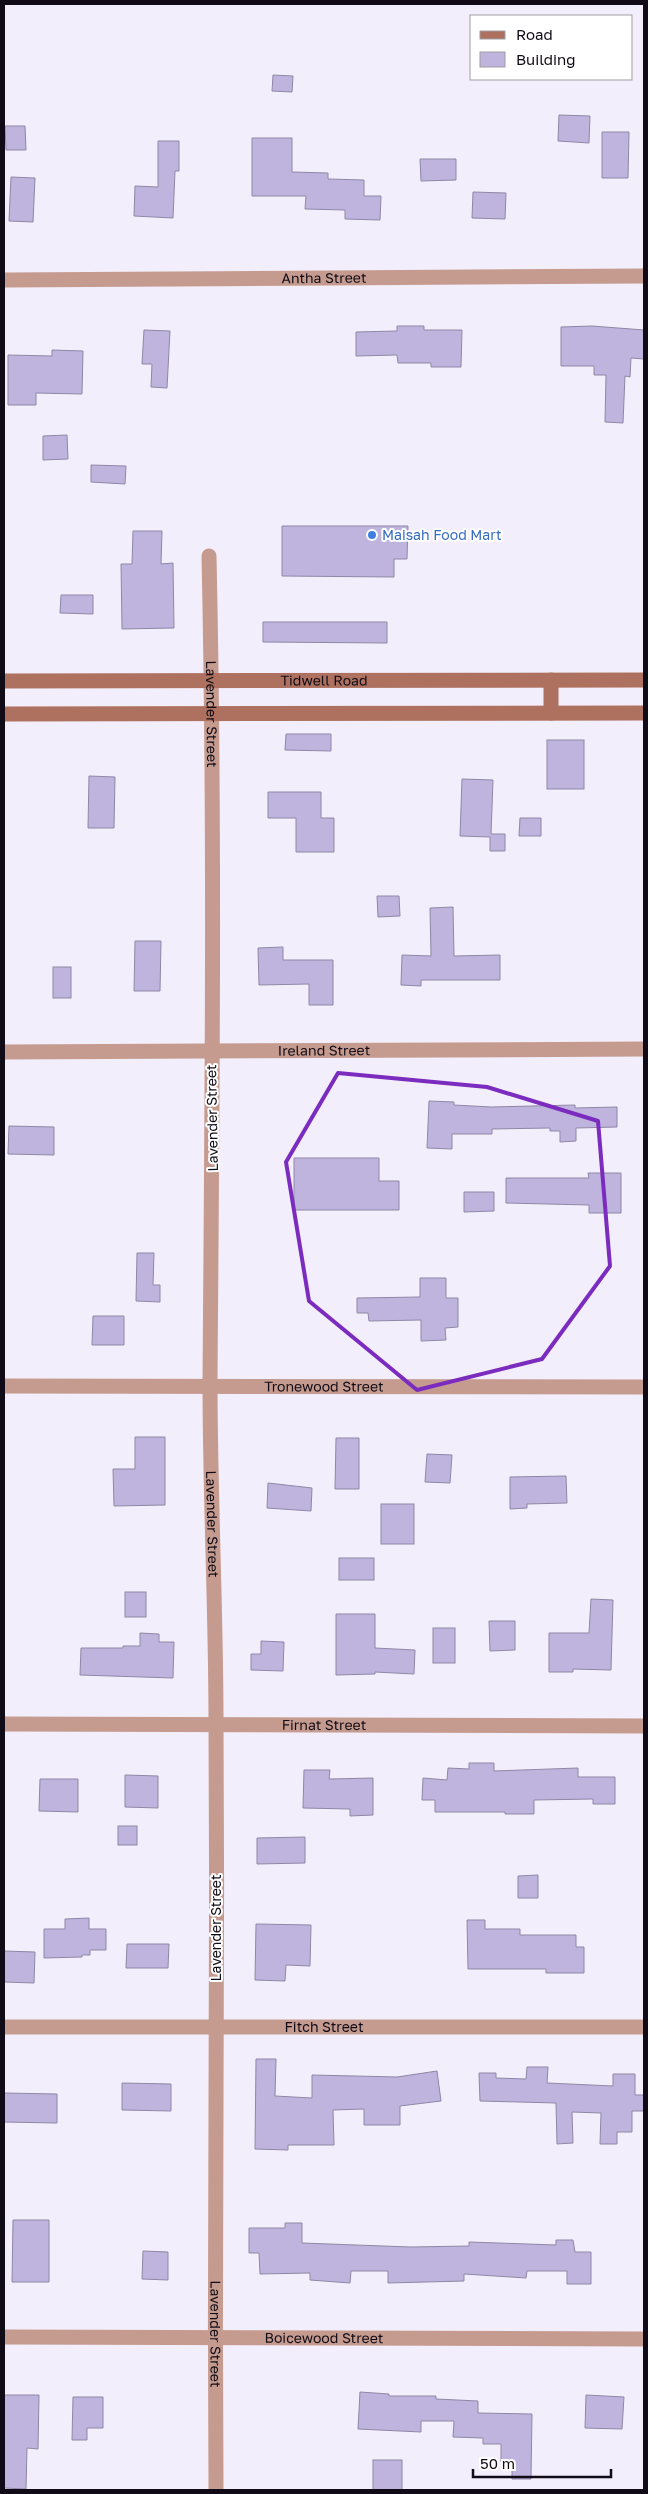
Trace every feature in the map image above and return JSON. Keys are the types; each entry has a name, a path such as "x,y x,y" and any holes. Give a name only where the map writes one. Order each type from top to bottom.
{"main road":[{"path":"551,680 551,712"},
{"name":"Tidwell Road","path":"4,681 644,680"},
{"path":"4,714 644,713"}],"street":[{"name":"Antha Street","path":"4,280 215,277 644,276"},
{"name":"Lavender Street","path":"209,556 213,714 211,1051 213,1209 210,1387 216,1724 214,2336 216,2490"},
{"name":"Ireland Street","path":"4,1052 644,1049"},
{"name":"Tronewood Street","path":"4,1386 644,1388"},
{"name":"Firnat Street","path":"4,1724 644,1726"},
{"name":"Fitch Street","path":"4,2027 644,2027"},
{"name":"Boicewood Street","path":"4,2337 214,2336 644,2339"}],"highlighted area":[{"path":"338,1073 487,1087 598,1121 610,1266 542,1359 417,1390 309,1301 286,1162"}],"building":[{"path":"273,75 293,76 292,92 272,91"},
{"path":"559,115 590,116 589,143 558,141"},
{"path":"5,126 25,126 26,150 6,150"},
{"path":"602,132 629,132 628,178 602,178"},
{"path":"252,138 292,138 292,172 328,173 328,179 364,180 364,196 381,196 380,220 345,219 345,210 305,209 306,196 252,196"},
{"path":"158,141 179,141 179,171 175,171 173,218 134,216 135,186 158,187"},
{"path":"420,159 456,159 456,180 421,181"},
{"path":"11,177 35,178 33,222 9,221"},
{"path":"473,192 506,193 505,219 472,218"},
{"path":"397,326 424,326 424,330 462,330 461,367 431,367 431,363 398,363 397,355 356,356 356,332 397,331"},
{"path":"592,326 644,330 644,359 631,358 630,377 625,376 623,423 605,422 606,375 594,375 594,366 561,366 561,327"},
{"path":"144,330 170,331 167,388 151,387 152,364 142,364"},
{"path":"52,350 83,351 82,394 36,393 36,405 8,405 8,355 52,356"},
{"path":"67,435 68,459 43,460 43,436"},
{"path":"91,465 126,466 125,484 91,482"},
{"path":"282,526 408,526 407,559 394,559 394,577 282,576"},
{"path":"133,531 162,531 161,564 173,563 174,628 122,629 121,564 132,564"},
{"path":"61,595 93,595 93,614 60,613"},
{"path":"263,622 387,622 387,643 263,642"},
{"path":"286,734 331,734 331,751 285,750"},
{"path":"547,740 584,740 584,789 547,789"},
{"path":"89,776 115,777 114,828 88,828"},
{"path":"462,779 493,780 491,834 505,834 505,851 490,851 490,837 460,836"},
{"path":"268,792 321,792 321,818 334,818 334,852 296,852 296,818 268,818"},
{"path":"520,818 541,818 541,836 519,836"},
{"path":"377,896 399,896 400,916 378,917"},
{"path":"453,907 454,956 500,955 500,980 421,980 421,986 401,985 402,955 431,956 430,908"},
{"path":"135,941 161,941 160,991 134,991"},
{"path":"283,947 283,960 333,960 333,1005 309,1005 309,984 259,985 258,948"},
{"path":"53,967 71,967 71,998 53,998"},
{"path":"429,1101 454,1102 454,1105 491,1107 575,1105 575,1108 617,1107 617,1127 576,1128 576,1141 560,1142 560,1131 550,1131 550,1128 492,1129 492,1134 452,1134 452,1149 427,1148"},
{"path":"9,1126 54,1127 54,1155 8,1154"},
{"path":"294,1158 379,1158 379,1181 399,1181 399,1210 294,1210"},
{"path":"588,1173 621,1173 621,1213 589,1213 589,1205 506,1203 506,1178 589,1178"},
{"path":"464,1192 494,1192 494,1211 464,1212"},
{"path":"137,1253 154,1253 153,1285 160,1285 160,1302 136,1301"},
{"path":"420,1278 446,1278 446,1298 458,1298 458,1327 445,1328 446,1340 421,1341 421,1320 369,1321 368,1313 357,1313 357,1298 420,1297"},
{"path":"93,1316 124,1316 124,1345 92,1345"},
{"path":"135,1437 165,1437 165,1505 114,1506 113,1469 135,1469"},
{"path":"336,1438 359,1438 359,1489 335,1489"},
{"path":"427,1454 452,1455 450,1483 425,1482"},
{"path":"566,1476 567,1503 527,1504 527,1508 510,1509 510,1477"},
{"path":"268,1483 312,1488 311,1511 267,1508"},
{"path":"381,1504 414,1504 414,1544 381,1544"},
{"path":"339,1558 374,1558 374,1580 339,1580"},
{"path":"125,1592 146,1592 146,1617 125,1617"},
{"path":"591,1599 613,1600 611,1670 573,1669 573,1672 549,1672 549,1633 589,1633"},
{"path":"336,1614 375,1614 375,1648 415,1650 414,1674 375,1672 375,1674 336,1675"},
{"path":"489,1621 515,1621 515,1650 490,1651"},
{"path":"433,1628 455,1628 455,1663 433,1663"},
{"path":"140,1633 159,1634 159,1642 174,1642 173,1678 80,1675 81,1648 140,1646"},
{"path":"261,1641 284,1642 283,1671 251,1670 251,1654 261,1654"},
{"path":"469,1763 494,1763 494,1771 578,1768 578,1777 615,1777 615,1804 593,1804 593,1799 534,1800 534,1814 505,1814 505,1812 435,1812 435,1800 422,1800 423,1778 447,1780 448,1768 469,1769"},
{"path":"304,1770 330,1770 329,1779 373,1778 373,1815 350,1816 350,1809 303,1808"},
{"path":"125,1775 158,1776 158,1808 125,1807"},
{"path":"40,1779 78,1779 78,1812 39,1811"},
{"path":"118,1826 137,1826 137,1845 118,1845"},
{"path":"305,1837 305,1863 257,1864 257,1838"},
{"path":"538,1875 538,1898 518,1898 518,1876"},
{"path":"89,1918 89,1929 106,1929 106,1950 90,1950 90,1955 82,1955 82,1957 44,1958 44,1929 65,1929 65,1919"},
{"path":"467,1920 485,1920 485,1929 520,1929 520,1935 576,1935 576,1947 584,1947 584,1973 546,1973 546,1969 468,1969"},
{"path":"256,1924 311,1925 310,1966 286,1965 285,1981 255,1980"},
{"path":"127,1944 169,1944 168,1968 126,1968"},
{"path":"4,1951 35,1952 34,1983 4,1982"},
{"path":"256,2059 276,2059 275,2096 312,2098 312,2075 397,2077 437,2071 441,2101 400,2106 400,2125 364,2125 364,2109 333,2110 334,2145 288,2145 288,2150 255,2149"},
{"path":"527,2067 548,2067 547,2083 613,2086 613,2074 635,2074 635,2095 644,2095 644,2111 632,2111 632,2132 617,2132 617,2144 600,2144 601,2113 572,2112 573,2143 557,2144 556,2103 480,2101 479,2073 496,2073 496,2078 526,2079"},
{"path":"122,2083 171,2084 171,2111 122,2110"},
{"path":"4,2093 57,2094 57,2123 4,2122"},
{"path":"13,2220 49,2220 49,2282 12,2282"},
{"path":"285,2223 302,2223 302,2243 410,2247 469,2246 469,2242 556,2245 556,2240 573,2240 575,2252 591,2252 591,2284 567,2284 567,2271 527,2271 526,2278 464,2274 464,2281 388,2283 388,2271 351,2271 350,2283 310,2280 310,2273 260,2274 259,2253 249,2253 249,2228 285,2228"},
{"path":"143,2251 168,2252 168,2280 142,2279"},
{"path":"360,2392 389,2394 389,2396 436,2396 436,2399 478,2401 478,2413 532,2414 531,2479 512,2479 512,2462 501,2462 501,2444 483,2444 483,2438 453,2437 454,2421 421,2421 421,2432 358,2429"},
{"path":"4,2395 39,2395 38,2449 27,2448 26,2489 4,2488"},
{"path":"586,2395 624,2397 622,2429 585,2428"},
{"path":"73,2397 103,2397 103,2428 87,2428 87,2440 72,2440"},
{"path":"373,2460 402,2460 402,2490 373,2490"}],"place":[{"name":"Maisah Food Mart","path":"372,535"}]}
